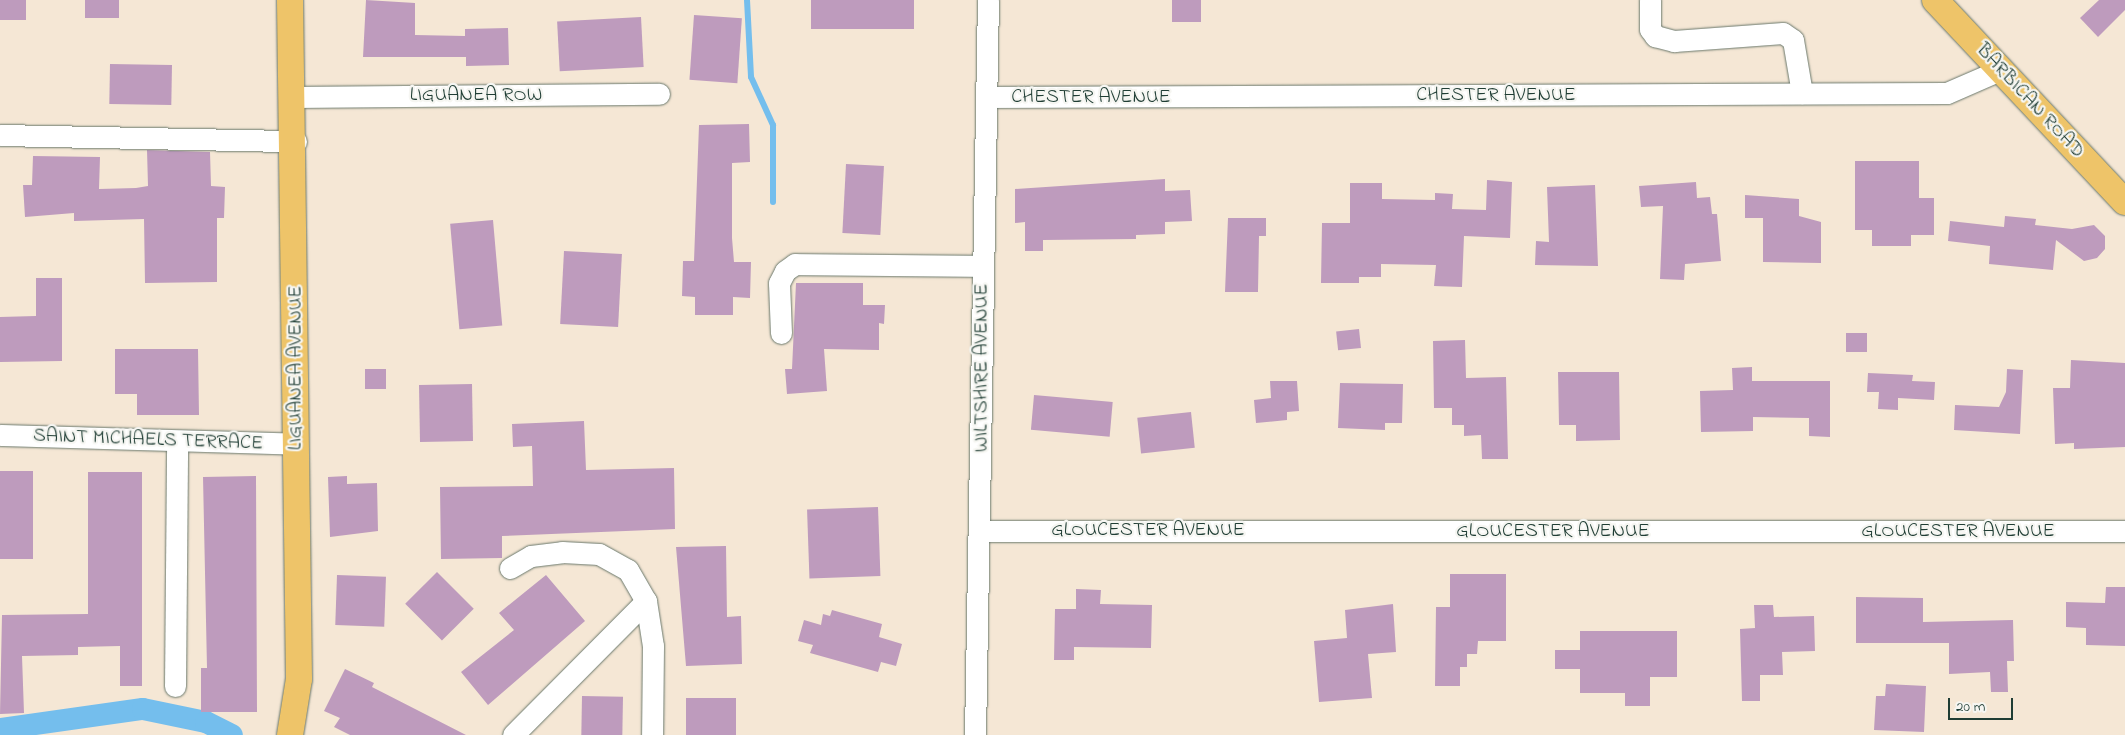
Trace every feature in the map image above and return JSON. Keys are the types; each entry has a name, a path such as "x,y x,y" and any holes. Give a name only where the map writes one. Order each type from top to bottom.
{"main road":[{"name":"LIGUANEA AVENUE","path":"290,0 296,141 296,444 299,679 291,735"},
{"name":"BARBICAN ROAD","path":"1935,0 2125,202"}],"street":[{"name":"WILTSHIRE AVENUE","path":"975,735 981,531 988,0"},
{"path":"1650,0 1650,29 1655,36 1674,41 1783,33 1793,40 1802,92"},
{"name":"CHESTER AVENUE","path":"986,97 1802,92 1947,93 2000,70"},
{"name":"LIGUANEA ROW","path":"293,96 659,94"},
{"path":"0,135 296,141"},
{"path":"781,333 779,283 784,271 794,264 983,266"},
{"name":"SAINT MICHAELS TERRACE","path":"0,435 176,442 296,444"},
{"path":"175,686 176,442"},
{"name":"GLOUCESTER AVENUE","path":"981,531 2125,531"},
{"path":"510,568 531,556 562,552 599,554 628,570 646,601 653,646 652,735"},
{"path":"513,735 646,601"}],"building":[{"path":"0,0 26,0 26,20 0,20"},
{"path":"85,0 119,0 119,18 85,18"},
{"path":"366,0 415,3 415,35 465,36 465,29 508,28 509,65 466,66 466,57 363,57"},
{"path":"811,0 914,0 914,29 811,29"},
{"path":"1172,0 1201,0 1201,22 1172,22"},
{"path":"2099,0 2125,0 2125,10 2098,37 2080,18"},
{"path":"694,15 742,18 737,83 689,80"},
{"path":"641,17 644,67 560,71 557,21"},
{"path":"110,64 172,65 171,105 109,104"},
{"path":"749,124 750,162 732,163 732,238 734,262 751,262 750,298 733,297 733,315 695,315 695,297 682,296 683,261 694,261 699,125"},
{"path":"147,150 210,152 211,186 225,187 224,218 217,218 217,282 145,283 144,219 74,221 74,213 25,217 23,185 32,185 33,156 100,157 99,189 136,188 148,186"},
{"path":"1855,161 1919,161 1919,198 1934,198 1934,235 1911,235 1911,246 1872,246 1872,230 1855,230"},
{"path":"846,164 884,166 880,235 842,233"},
{"path":"1165,179 1165,191 1190,190 1192,221 1165,222 1165,234 1136,235 1136,239 1043,240 1043,251 1025,251 1025,222 1015,223 1015,189"},
{"path":"1487,180 1512,182 1510,238 1464,236 1462,287 1434,286 1436,265 1381,264 1381,277 1359,277 1359,283 1321,283 1322,223 1350,223 1350,183 1382,183 1382,199 1435,200 1435,193 1453,194 1452,209 1486,210"},
{"path":"1696,182 1697,198 1710,197 1712,214 1717,214 1721,261 1685,264 1684,280 1660,279 1663,206 1641,207 1639,186"},
{"path":"1595,185 1598,266 1535,265 1536,241 1549,242 1547,187"},
{"path":"1745,195 1799,199 1799,216 1821,222 1821,263 1763,262 1763,218 1745,218"},
{"path":"2005,216 2036,219 2035,225 2072,229 2094,225 2105,236 2105,249 2097,258 2084,261 2056,240 2053,270 1989,264 1990,246 1948,241 1950,221 2004,227"},
{"path":"1228,218 1266,218 1266,236 1259,236 1258,292 1225,292"},
{"path":"493,220 502,326 459,329 450,224"},
{"path":"564,251 622,254 618,327 560,324"},
{"path":"36,278 62,278 62,361 0,362 0,317 36,316"},
{"path":"796,283 863,283 863,305 885,305 884,324 879,323 879,350 824,349 827,391 787,394 785,369 792,369"},
{"path":"1359,329 1361,348 1338,350 1336,331"},
{"path":"1846,333 1867,333 1867,352 1846,352"},
{"path":"1465,340 1466,378 1506,377 1508,459 1482,459 1481,435 1464,436 1464,425 1452,425 1452,408 1434,408 1433,341"},
{"path":"115,349 198,349 199,415 137,415 137,394 115,394"},
{"path":"2071,360 2125,363 2125,447 2074,449 2074,443 2055,444 2053,388 2070,388"},
{"path":"1752,367 1752,381 1830,381 1830,437 1809,436 1809,418 1753,417 1753,431 1701,432 1700,391 1733,390 1732,368"},
{"path":"365,369 386,369 386,389 365,389"},
{"path":"2007,369 2023,370 2020,434 1954,430 1955,405 1999,407 2006,392"},
{"path":"1558,372 1619,372 1620,440 1576,441 1576,425 1559,425"},
{"path":"1868,373 1913,375 1912,381 1935,382 1934,400 1898,398 1898,410 1878,409 1879,392 1867,392"},
{"path":"1270,381 1297,381 1299,411 1287,412 1287,420 1256,423 1254,400 1271,398"},
{"path":"1340,383 1403,384 1402,423 1385,423 1385,430 1338,428"},
{"path":"472,384 473,441 420,442 419,385"},
{"path":"1034,395 1113,402 1110,437 1031,430"},
{"path":"1191,412 1195,448 1141,453 1137,418"},
{"path":"584,421 586,470 674,468 675,529 502,536 502,558 441,559 440,487 533,486 532,446 513,447 512,424"},
{"path":"0,471 33,471 33,559 0,559"},
{"path":"88,472 142,472 142,686 120,686 120,646 78,647 78,655 22,656 24,713 0,714 2,615 88,614"},
{"path":"256,476 257,712 201,712 201,668 207,668 203,477"},
{"path":"347,476 347,484 377,483 378,531 330,537 328,477"},
{"path":"878,507 880,576 809,578 807,509"},
{"path":"726,546 727,617 741,616 742,664 686,666 676,547"},
{"path":"437,572 474,609 442,641 405,604"},
{"path":"1450,574 1506,574 1506,641 1478,641 1477,654 1467,654 1467,667 1460,667 1460,686 1435,686 1436,607 1450,607"},
{"path":"337,575 386,577 384,627 335,625"},
{"path":"546,575 585,621 488,705 461,672 514,630 499,613"},
{"path":"2106,587 2125,587 2125,646 2086,645 2086,628 2066,627 2066,602 2105,603"},
{"path":"1076,589 1101,590 1100,604 1152,605 1151,648 1074,647 1074,660 1054,660 1055,609 1076,609"},
{"path":"1856,597 1923,598 1923,622 2013,620 2014,661 2007,661 2008,692 1991,692 1990,672 1949,674 1949,643 1856,643"},
{"path":"1393,604 1396,652 1368,654 1372,698 1319,702 1314,641 1347,638 1345,610"},
{"path":"1754,605 1773,605 1774,617 1814,616 1815,651 1782,652 1783,675 1760,675 1760,701 1742,701 1740,629 1755,628"},
{"path":"832,610 882,624 879,637 902,644 896,666 881,662 878,672 810,653 813,645 798,641 804,620 821,625 823,614 830,616"},
{"path":"1580,631 1677,631 1677,677 1650,677 1650,706 1625,706 1625,693 1580,693 1580,669 1555,669 1555,650 1580,650"},
{"path":"345,669 374,683 372,687 466,735 350,735 334,727 340,718 324,711"},
{"path":"1886,684 1926,686 1924,732 1874,730 1876,696 1885,696"},
{"path":"582,696 623,697 622,735 581,735"},
{"path":"686,698 736,698 736,735 686,735"}],"waterway":[{"path":"747,0 751,77 773,125 773,202"},
{"path":"0,729 143,709 206,722 232,735"}]}
